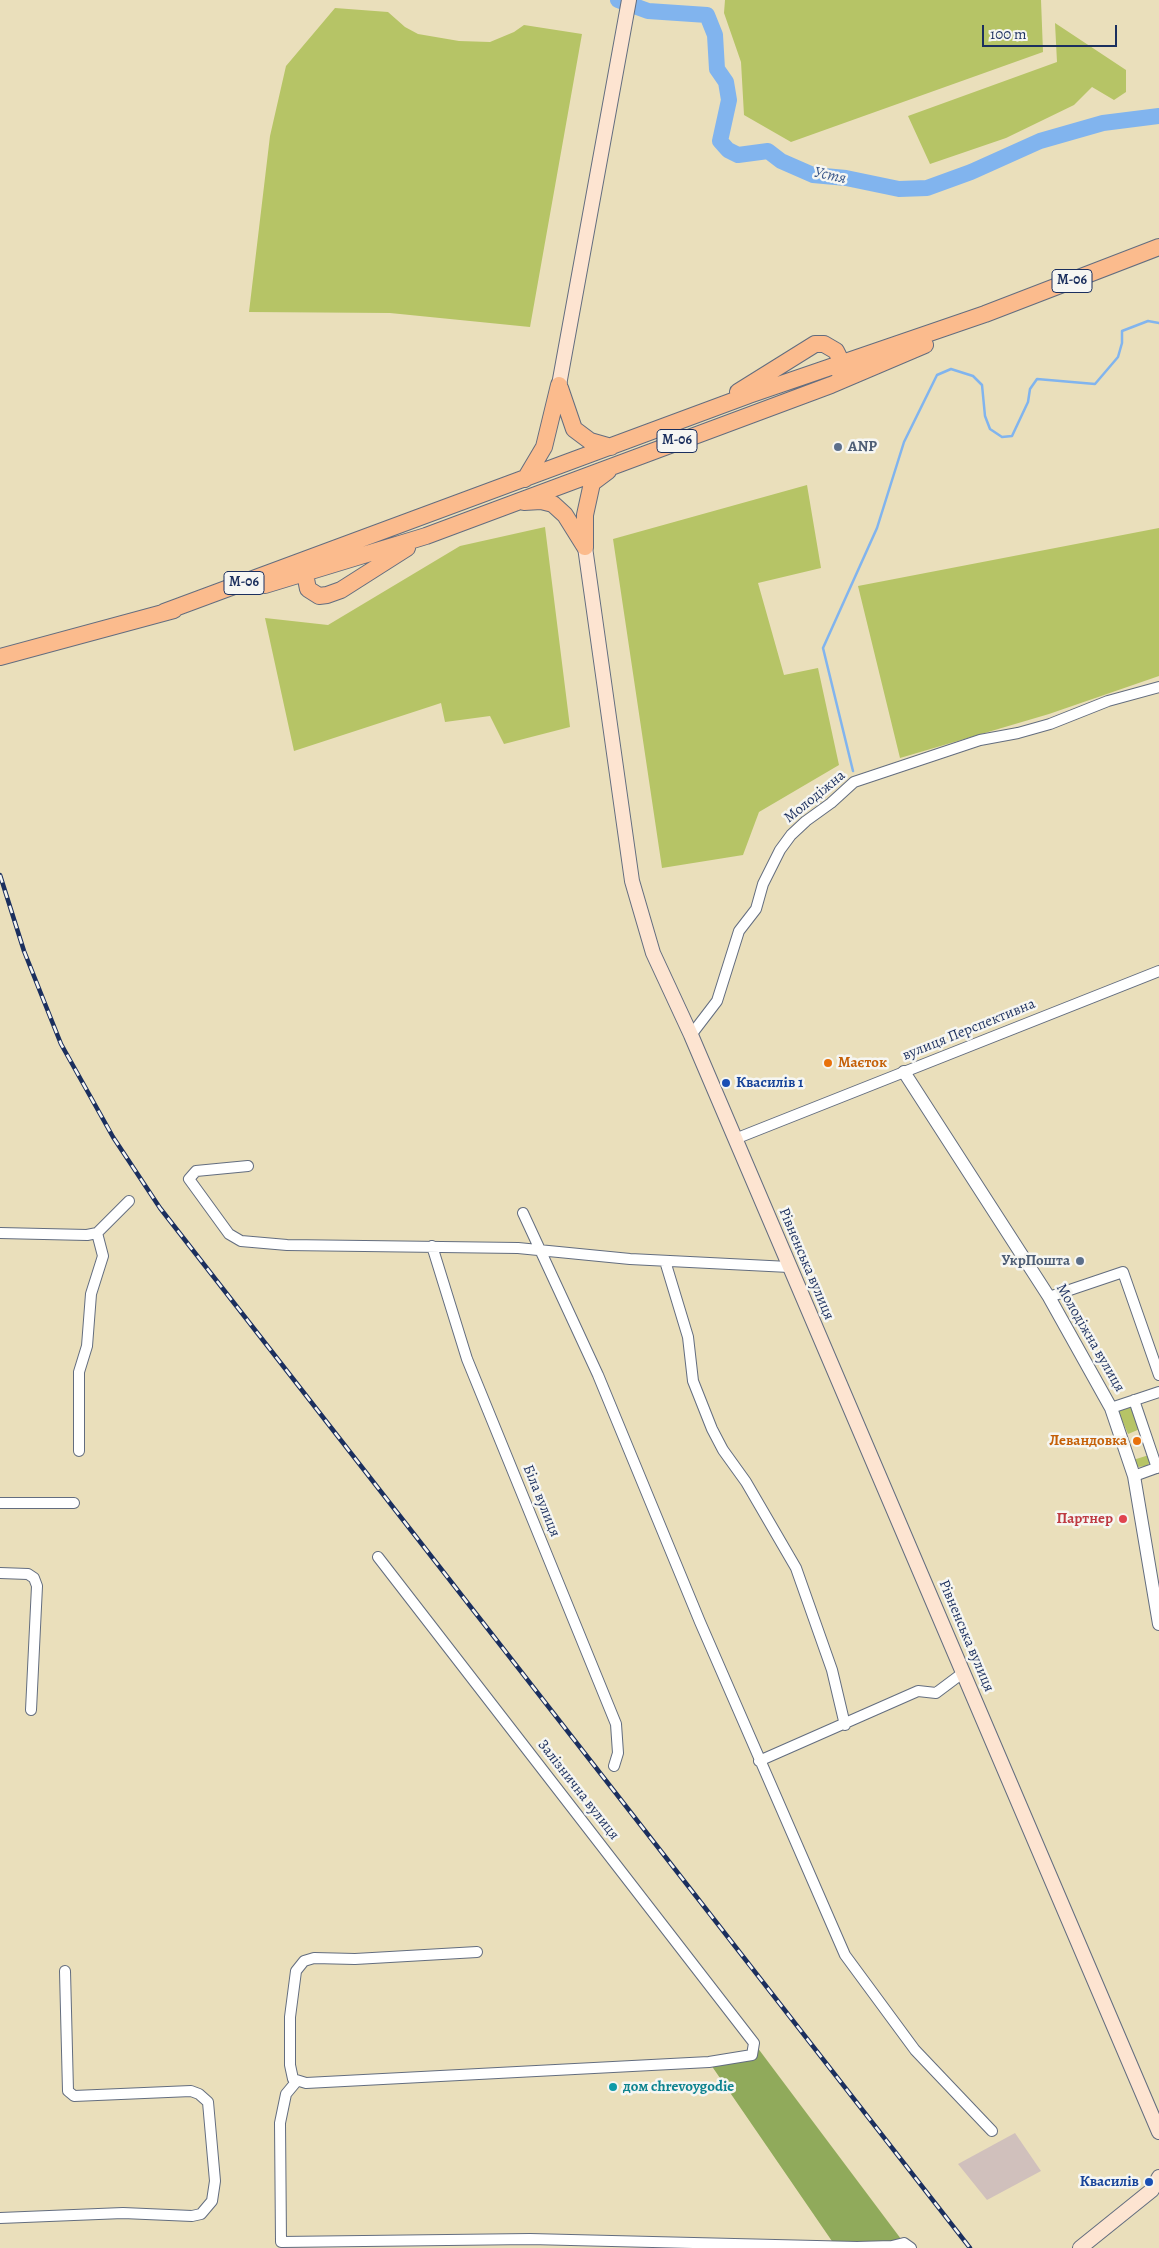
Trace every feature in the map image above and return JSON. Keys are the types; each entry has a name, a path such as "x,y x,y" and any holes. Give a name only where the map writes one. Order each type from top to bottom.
{"highway":[{"name":"М-06","path":"164,612 716,407 986,314 1159,247"},
{"name":"М-06","path":"0,657 305,574 426,536 840,381 919,348 986,314"},
{"path":"716,407 810,346 824,344 836,351 841,363 840,381"},
{"path":"560,385 574,430 590,441 611,447"},
{"path":"525,479 544,446 560,385"},
{"path":"585,547 587,504 592,483 600,475 631,458"},
{"path":"514,502 541,501 553,504 565,515 585,547"},
{"path":"324,553 305,574 308,589 319,596 341,590 426,536"}],"main road":[{"path":"560,385 629,0"},
{"name":"Рівненська вулиця","path":"585,547 632,881 653,953 691,1035 1159,2132"},
{"path":"1080,2248 1156,2193 1159,2177"}],"street":[{"name":"Молодіжна","path":"691,1035 717,1002 738,931 756,910 763,884 780,850 806,821 832,803 854,782 980,740 1018,734 1050,724 1108,701 1159,687"},
{"name":"вулиця Перспективна","path":"735,1139 1159,970"},
{"name":"Молодіжна вулиця","path":"904,1072 1050,1297 1111,1408 1134,1476 1159,1624"},
{"path":"248,1166 196,1171 189,1179 229,1234 241,1241 287,1245 432,1246 540,1250 665,1261 789,1267"},
{"path":"0,1233 87,1235 97,1233 129,1201"},
{"path":"523,1213 598,1376 759,1761 845,1954 915,2050 992,2131"},
{"path":"79,1451 79,1372 87,1346 92,1294 103,1256 97,1233"},
{"name":"Біла вулиця","path":"432,1246 466,1359 616,1724 618,1753 614,1766"},
{"path":"665,1261 688,1337 693,1381 723,1450 746,1482 796,1568 832,1670 845,1725"},
{"path":"1050,1297 1123,1272 1159,1375"},
{"path":"1111,1408 1159,1392"},
{"path":"1134,1400 1158,1467 1134,1476"},
{"path":"0,1503 74,1503"},
{"name":"Залізнична вулиця","path":"296,2082 709,2062 752,2055 754,2043 378,1557"},
{"path":"0,1572 28,1574 34,1578 37,1586 30,1710"},
{"path":"759,1761 845,1725 918,1691 936,1693 964,1672"},
{"path":"477,1952 355,1959 314,1958 304,1961 296,1971 290,2016 290,2065 293,2079 296,2082 286,2094 280,2123 281,2242 530,2239 856,2247 892,2246 904,2243 911,2248"},
{"path":"0,2218 123,2214 192,2216 201,2214 212,2201 215,2181 208,2102 199,2094 191,2091 74,2096 68,2091 65,1971"}],"shaded area":[{"path":"1015,2133 1041,2171 987,2200 958,2164"}],"green space":[{"path":"725,0 1041,0 1043,52 791,142 744,115 741,62 724,13"},
{"path":"335,8 388,12 405,27 418,34 459,41 490,42 514,32 524,25 582,34 530,327 390,313 249,312 270,136 286,66"},
{"path":"1055,23 1126,70 1126,92 1114,100 1092,87 1074,105 1006,138 930,164 908,116 1057,62"},
{"path":"807,485 821,568 758,583 784,675 818,668 839,765 759,812 743,855 662,868 613,539"},
{"path":"545,527 570,727 504,744 490,716 445,722 441,703 294,751 265,618 328,625 460,546"},
{"path":"1159,528 1159,676 1049,714 900,758 858,586"},
{"path":"1131,1406 1140,1429 1128,1434 1118,1411 1121,1408"},
{"path":"1149,1455 1150,1462 1147,1466 1137,1467 1133,1460"},
{"path":"754,2043 904,2243 836,2247 709,2062 752,2055"}],"waterway":[{"name":"Устя","path":"618,0 648,11 707,15 715,35 717,69 726,82 729,100 720,141 728,150 738,155 768,151 781,161 813,175 846,178 899,189 927,188 971,172 1040,141 1103,123 1159,116"},
{"path":"853,771 823,648 877,528 904,442 937,375 951,369 973,376 982,385 985,416 990,429 1002,437 1012,436 1028,402 1030,389 1037,379 1095,384 1118,357 1122,343 1122,331 1148,321 1159,323"}],"railway":[{"path":"0,875 24,951 61,1044 113,1137 160,1208 970,2248"}],"place":[{"name":"ANP","path":"838,447"},
{"name":"Маєток","path":"828,1063"},
{"name":"Квасилів 1","path":"726,1083"},
{"name":"УкрПошта","path":"1080,1261"},
{"name":"Левандовка","path":"1137,1441"},
{"name":"Партнер","path":"1123,1519"},
{"name":"дом chrevoygodie","path":"613,2087"},
{"name":"Квасилів","path":"1149,2182"}]}
